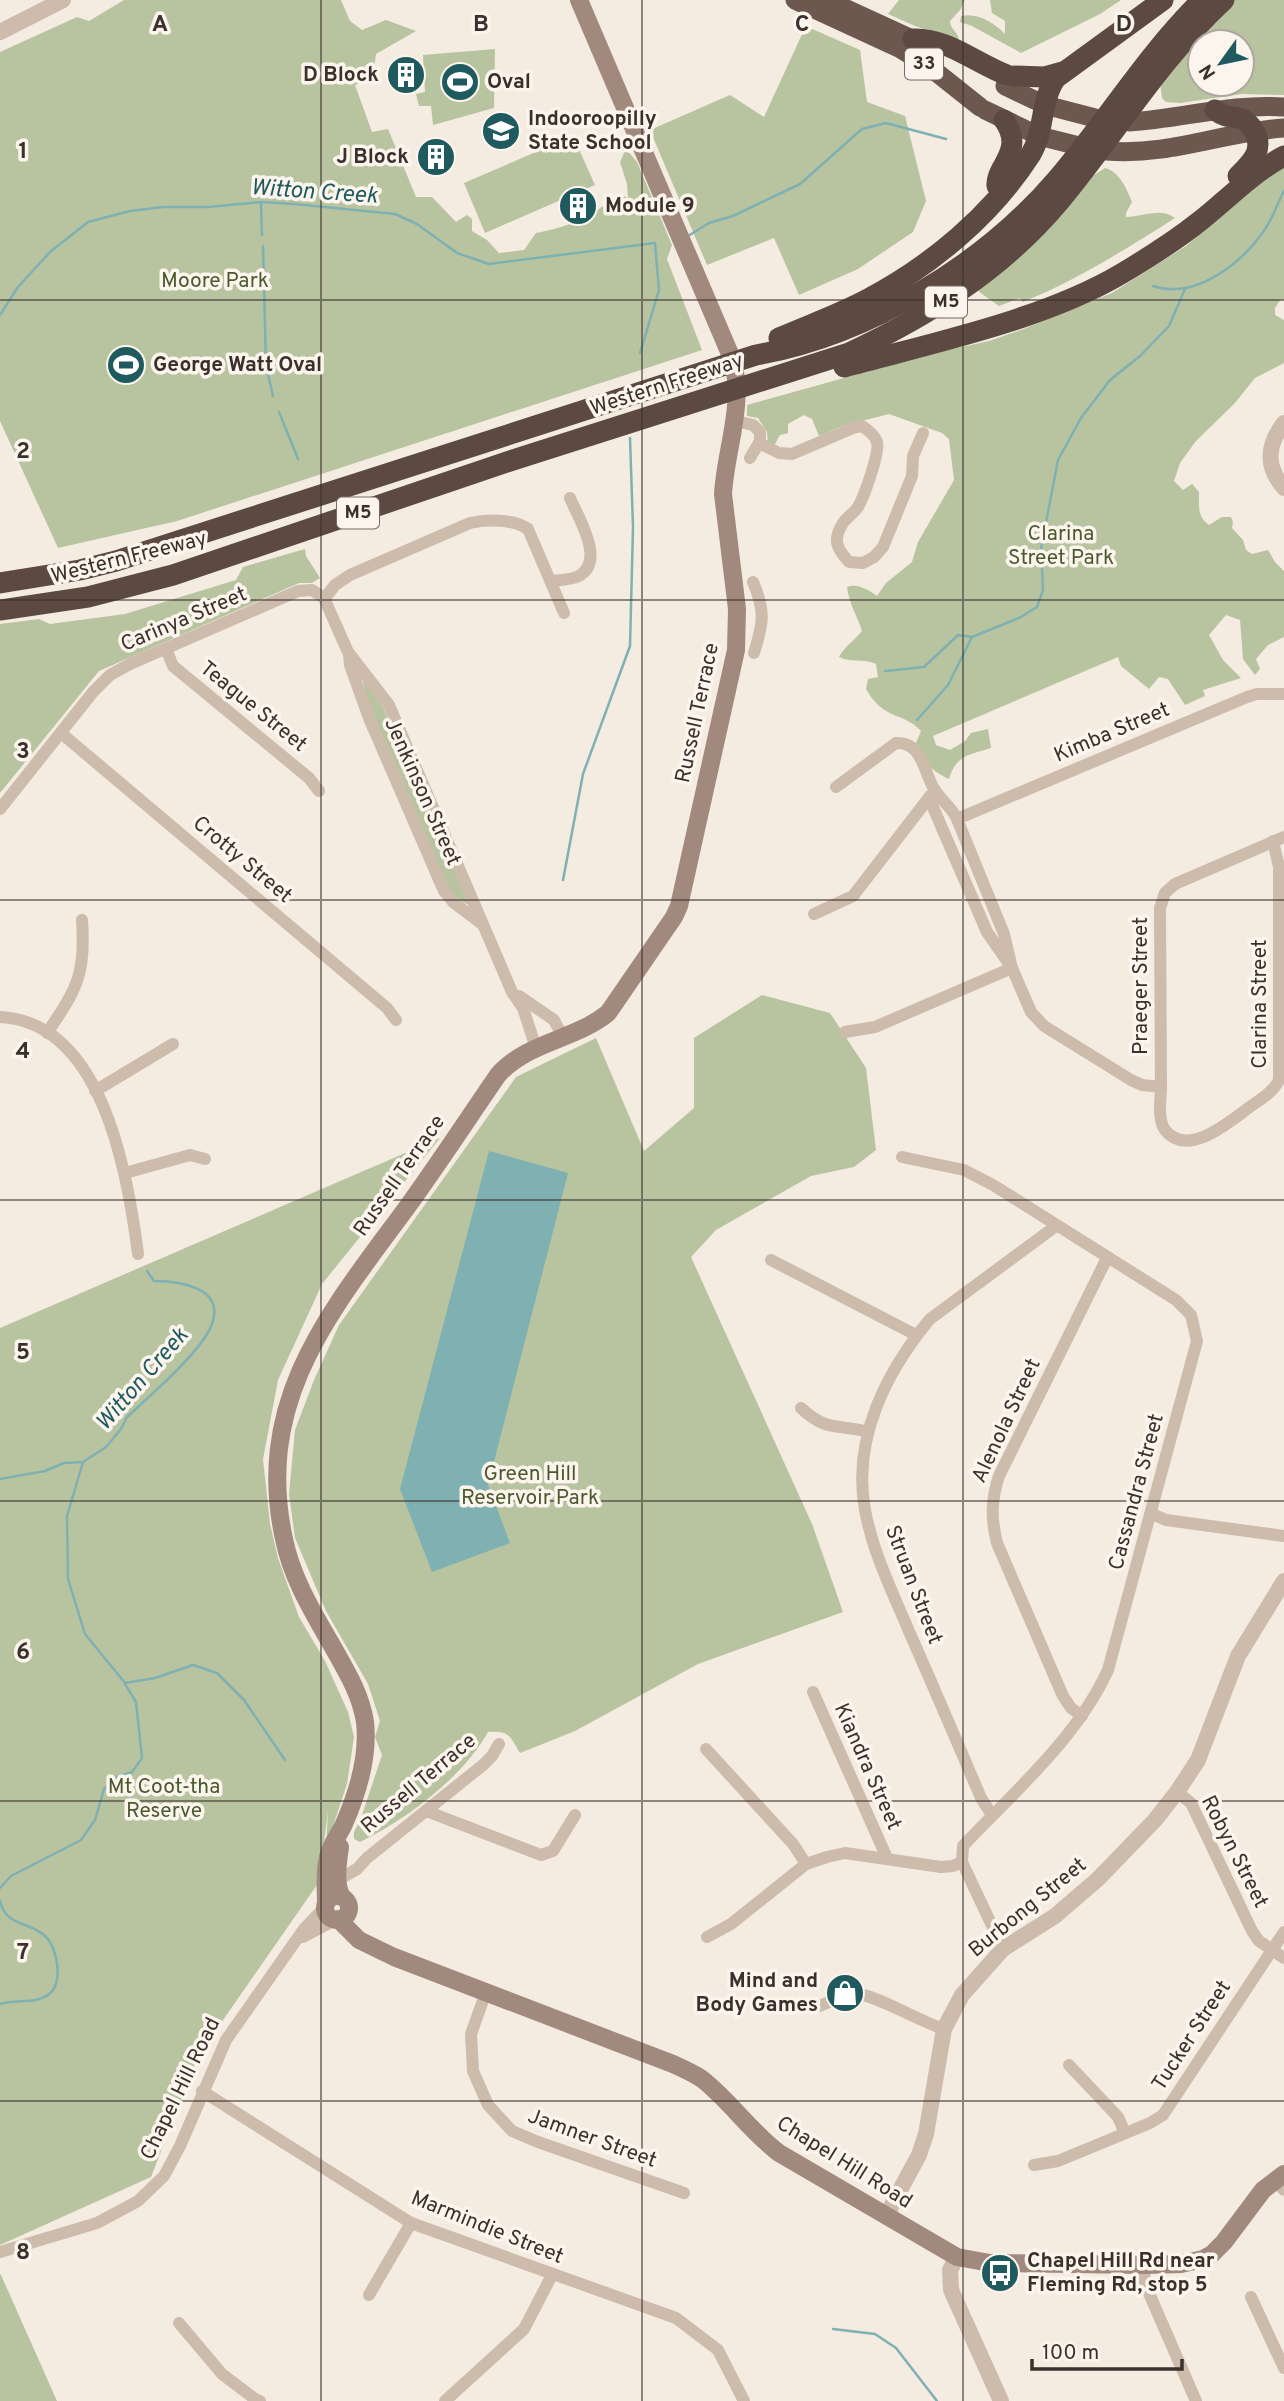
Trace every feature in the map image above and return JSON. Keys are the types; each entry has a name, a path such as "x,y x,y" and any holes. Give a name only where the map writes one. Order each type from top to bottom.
{"highway":[{"name":"33","path":"795,0 899,48 931,68 982,108 1004,120 1087,153 1170,149 1254,131 1284,128"},
{"name":"33","path":"827,0 913,39"},
{"path":"756,355 768,342 843,311 894,284 948,245 999,196 1032,152 1053,83 1062,72 1163,0"},
{"name":"Western Freeway","path":"1134,90 1154,52 1202,0"},
{"name":"Western Freeway","path":"0,610 88,597 173,575 513,460 711,398 765,384 849,353 939,307 968,287 1022,241 1058,203 1087,153 1134,90 1224,0"},
{"path":"913,39 943,43 1045,105 1112,120 1168,119 1253,106 1284,107"},
{"path":"1006,80 1044,77 1062,72"},
{"path":"1041,309 1101,278 1162,237 1219,194 1255,157 1258,148 1254,131 1245,121 1227,119 1215,110"},
{"path":"999,196 997,181 1007,164 1011,145 1010,133 1004,120"},
{"name":"Western Freeway","path":"0,583 80,570 116,561 845,328 895,306 941,280 1003,233 1087,153"},
{"path":"765,384 993,325 1100,286 1145,260 1200,221 1260,170 1284,156"}],"main road":[{"name":"Russell Terrace","path":"335,1897 328,1858 343,1826 364,1765 365,1722 355,1687 304,1595 284,1540 278,1479 284,1416 301,1366 339,1300 498,1075 515,1059 596,1022 608,1013 674,917 679,906 738,636 723,494 724,475 736,421 736,380 730,351 579,0"},
{"name":"Russell Terrace","path":"335,1897 343,1826"},
{"name":"Chapel Hill Road","path":"335,1897 382,1951 673,2064 699,2077 779,2153 957,2257 990,2263 1144,2266 1181,2264 1212,2254 1224,2242 1253,2201 1281,2181"}],"street":[{"path":"0,32 63,0"},
{"path":"736,421 756,427 761,435 750,458"},
{"path":"1284,423 1271,443 1269,458 1274,475 1284,488"},
{"path":"759,443 789,454 853,428 862,426 870,432 877,442 876,455 858,506 843,522 837,539 838,550 849,562 863,563 874,557 883,547 912,477 913,456 923,433"},
{"path":"1284,439 1279,453 1284,473"},
{"path":"551,581 581,575 591,557 590,545 570,498"},
{"path":"322,596 331,578 350,575 470,523 489,521 527,527 564,613"},
{"name":"Russell Terrace","path":"753,582 762,607 763,623 754,653"},
{"name":"Carinya Street","path":"0,809 93,692 110,675 298,591 310,590 322,596"},
{"name":"Jenkinson Street","path":"322,596 348,652 389,705 507,978 523,1008 537,1048"},
{"path":"737,609 762,607"},
{"name":"Teague Street","path":"166,649 173,666 309,778 319,791"},
{"name":"Jenkinson Street","path":"348,652 350,666 369,718 444,891 486,930"},
{"name":"Kimba Street","path":"957,819 1257,694 1284,694"},
{"name":"Crotty Street","path":"61,733 387,1008 396,1020"},
{"path":"836,788 894,744 905,743 914,748 987,932 1012,968"},
{"path":"932,794 950,806 957,819 1004,934 1012,968 1031,1012 1044,1026 1135,1082 1161,1087"},
{"path":"814,914 853,896 932,794"},
{"name":"Clarina Street","path":"1161,1087 1163,1127 1174,1137 1195,1139 1217,1131 1274,1089 1278,1083 1281,1070 1279,839"},
{"name":"Praeger Street","path":"1161,1087 1160,908 1163,896 1175,884 1279,839"},
{"path":"47,1032 72,995 81,972 85,950 82,920"},
{"path":"845,1032 875,1027 1012,968"},
{"name":"Jenkinson Street","path":"507,978 525,1001 554,1020 563,1037"},
{"path":"0,1017 20,1020 47,1032 75,1057 95,1091 125,1173 138,1254"},
{"path":"95,1091 173,1044"},
{"path":"125,1173 190,1154 205,1159"},
{"name":"Cassandra Street","path":"902,1157 964,1170 993,1185 1177,1300 1191,1315 1197,1341 1108,1670 1099,1689 1066,1737 962,1846 962,1862"},
{"name":"Struan Street","path":"992,1815 981,1798 880,1564 865,1510 863,1485 867,1432 885,1386 916,1335 930,1319 1056,1226"},
{"name":"Alenola Street","path":"1082,1716 1071,1708 1063,1696 997,1543 992,1508 999,1476 1107,1258"},
{"path":"771,1260 916,1335"},
{"path":"801,1408 815,1421 827,1426 867,1432"},
{"path":"1152,1514 1166,1520 1284,1536"},
{"name":"Burbong Street","path":"886,2216 919,2155 926,2134 944,2029 969,1985 1003,1949 1055,1916 1098,1879 1155,1820 1177,1792 1198,1760 1238,1656 1284,1581"},
{"name":"Kiandra Street","path":"813,1692 887,1858"},
{"name":"Russell Terrace","path":"335,1897 352,1863 367,1858 426,1811 487,1761 499,1744"},
{"path":"706,1749 793,1844 806,1864"},
{"name":"Robyn Street","path":"1177,1792 1191,1803 1252,1931 1259,1941 1284,1958"},
{"path":"426,1811 541,1855 553,1851 575,1815"},
{"path":"707,1937 731,1924 806,1864 845,1853 941,1867 962,1862 1003,1949"},
{"name":"Chapel Hill Road","path":"0,2252 97,2223 138,2201 164,2176 180,2146 226,2040 297,1941 335,1897"},
{"name":"Tucker Street","path":"1034,2165 1058,2161 1150,2123 1163,2115 1284,1932"},
{"name":"Jamner Street","path":"486,1992 471,2034 473,2071 488,2105 512,2130 537,2142 684,2193"},
{"path":"819,2006 843,1996 860,1993 944,2029"},
{"path":"1069,2065 1118,2117 1125,2133"},
{"name":"Marmindie Street","path":"202,2091 411,2223 676,2318 718,2350 744,2401"},
{"path":"369,2295 411,2223"},
{"path":"957,2257 950,2270 951,2290 1001,2401"},
{"path":"1144,2266 1145,2284 1196,2401"},
{"path":"445,2401 524,2329 552,2275"},
{"path":"1251,2297 1284,2368"},
{"path":"178,2323 222,2374 260,2401"}],"green space":[{"name":"Moore Park","path":"124,0 341,0 350,21 362,30 386,20 416,31 376,54 372,72 374,78 355,85 372,132 388,129 416,197 432,197 456,222 467,215 472,219 472,231 487,240 499,253 524,250 536,233 578,220 615,196 628,197 620,162 626,149 637,162 672,245 667,259 702,350 177,521 58,548 0,421 0,52 77,17 89,21"},
{"path":"899,0 965,0 950,21 959,41 888,14"},
{"path":"990,0 1121,0 1100,14 1021,53 960,22 961,16 979,17 991,22 1005,34 1005,21 992,13"},
{"path":"1234,0 1284,0 1284,95 1256,94 1256,28 1206,28"},
{"path":"810,28 860,50 867,102 905,116 926,201 913,232 858,269 799,295 774,238 707,265 650,130 730,95 764,117 804,30"},
{"name":"Oval","path":"495,49 494,108 433,125 431,106 419,106 416,94 425,92 423,55"},
{"path":"1186,50 1186,98 1214,98 1180,103 1166,102 1162,98 1160,82"},
{"path":"573,136 595,185 485,233 464,183"},
{"name":"Clarina Street Park","path":"1284,166 1284,300 1281,299 1275,308 1275,315 1284,320 1284,363 1255,378 1234,404 1196,441 1180,463 1174,481 1183,490 1192,484 1199,492 1199,507 1205,522 1209,525 1222,517 1231,517 1232,528 1243,540 1246,550 1252,554 1268,550 1284,571 1284,637 1268,645 1256,659 1260,669 1255,675 1243,659 1240,620 1226,615 1209,635 1223,660 1241,678 1203,690 1205,696 1185,705 1168,679 1159,677 1149,689 1121,666 1118,657 933,736 936,745 950,750 965,741 971,733 988,729 991,748 960,760 949,779 937,773 915,745 921,731 907,720 886,711 866,689 868,679 878,677 876,664 839,657 862,631 847,587 866,589 877,596 886,583 912,562 918,542 954,480 949,439 942,433 889,414 842,426 819,436 812,419 804,415 788,424 788,433 780,435 775,444 768,444 767,432 758,418 747,416 747,405 934,353 989,341 1112,293 1186,246 1272,173"},
{"path":"1105,168 1118,177 1130,197 1132,202 1126,217 1163,213 1175,218 1082,274 1023,302 1020,298 999,306 978,291 1025,250 1083,182"},
{"path":"305,549 306,556 320,578 312,583 299,583 99,671 0,793 0,624 39,619 50,624 125,614 236,580 243,567"},
{"path":"363,680 383,707 470,906 451,894 366,697"},
{"name":"Green Hill Reservoir Park","path":"762,995 830,1013 866,1068 876,1150 854,1167 811,1176 716,1230 691,1257 812,1524 843,1612 698,1664 575,1731 520,1753 505,1733 488,1732 464,1765 432,1796 396,1822 360,1842 354,1839 354,1832 382,1755 375,1737 380,1721 368,1684 326,1611 295,1538 289,1494 295,1430 339,1325 516,1077 596,1038 644,1151 694,1108 694,1038"},
{"name":"Mt Coot-tha Reserve","path":"440,1138 322,1284 278,1380 263,1459 270,1524 278,1558 299,1617 325,1661 348,1712 354,1737 347,1784 326,1847 328,1811 319,1882 198,2056 151,2177 0,2245 0,1328"},
{"path":"1,2275 57,2401 0,2401"}],"water":[{"path":"489,1151 568,1173 488,1485 510,1543 432,1572 400,1489"}],"waterway":[{"name":"Witton Creek","path":"688,236 709,223 733,216 800,184 862,129 886,123 946,139"},
{"name":"Witton Creek","path":"1153,286 1186,288 1218,275 1258,239 1284,191"},
{"name":"Witton Creek","path":"0,315 18,287 50,252 88,222 130,211 164,207 208,207 261,202 395,214 417,224 457,253 489,264 655,243 659,290 640,353"},
{"path":"261,203 262,235"},
{"path":"263,246 266,366 273,396"},
{"path":"917,720 948,685 972,637 1019,618 1037,607 1043,590 1041,549 1058,460 1081,418 1110,380 1140,356 1169,326 1185,289"},
{"path":"279,412 298,459"},
{"path":"563,880 583,774 630,646 633,527 630,438"},
{"path":"885,671 924,667 958,635 972,637"},
{"name":"Witton Creek","path":"0,1479 45,1471 64,1463 83,1462 106,1447 127,1417 174,1373 207,1335 214,1312 212,1302 206,1294 187,1285 154,1281 147,1271"},
{"path":"83,1462 67,1516 68,1579 85,1634 125,1683 155,1678 193,1665 217,1673 244,1700 285,1760"},
{"path":"0,1888 11,1876 81,1840 95,1820 104,1789 117,1777 132,1772 142,1758 136,1702 125,1684"},
{"path":"0,1901 8,1916 38,1931 50,1942 56,1957 58,1975 53,1990 43,1998 0,2004"},
{"path":"833,2329 875,2334 896,2348 937,2401"}],"place":[{"name":"D Block","path":"406,75"},
{"name":"Oval","path":"460,82"},
{"name":"Indooroopilly State School","path":"501,131"},
{"name":"J Block","path":"436,157"},
{"name":"Module 9","path":"578,206"},
{"name":"George Watt Oval","path":"126,365"},
{"name":"Mind and Body Games","path":"845,1993"},
{"name":"Chapel Hill Rd near Fleming Rd, stop 5","path":"1000,2273"}]}
